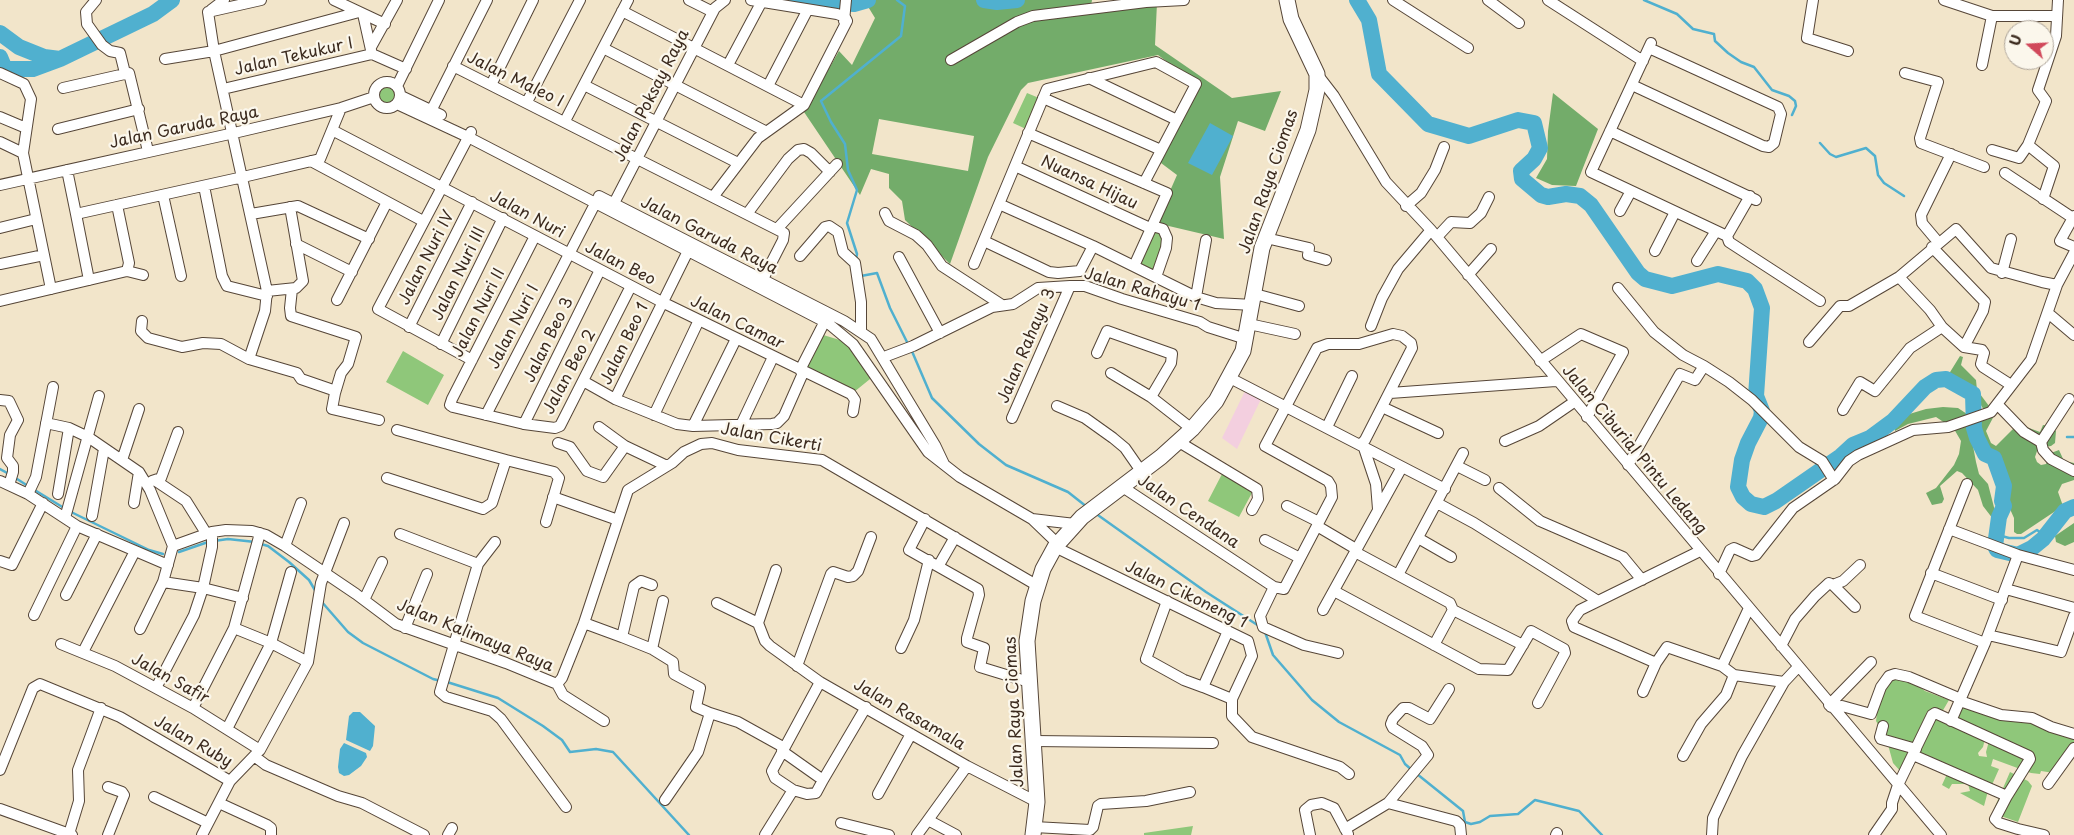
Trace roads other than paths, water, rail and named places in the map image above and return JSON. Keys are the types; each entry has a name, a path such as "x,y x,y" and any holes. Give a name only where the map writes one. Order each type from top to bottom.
{"main road":[{"path":"1287,0 1291,20 1318,74"},
{"name":"Jalan Raya Ciomas","path":"1034,831 1037,802 1027,641 1030,614 1043,568 1057,546 1078,520 1179,442 1216,401 1230,378 1246,339 1266,238 1309,124 1317,90 1318,74"}],"street":[{"path":"96,0 86,12 85,18 89,29 102,45 110,51 120,53 125,73"},
{"path":"208,12 224,0"},
{"path":"208,12 261,0"},
{"path":"334,0 385,24"},
{"path":"371,50 397,0"},
{"path":"399,95 406,69 439,0"},
{"path":"430,114 487,0"},
{"path":"492,85 533,0"},
{"path":"528,102 580,0"},
{"path":"565,121 628,0"},
{"path":"689,0 713,12"},
{"name":"Jalan Poksay Raya","path":"612,206 713,12 717,5 725,0"},
{"path":"713,197 738,163 765,132 804,105 846,15 846,0"},
{"path":"951,60 1017,22 1033,16 1146,2 1184,0"},
{"path":"1393,0 1468,48"},
{"path":"1488,0 1519,23"},
{"path":"1548,0 1643,61"},
{"path":"1813,0 1806,38 1848,51"},
{"path":"1944,0 1992,16 2056,16"},
{"path":"1992,150 2019,158 2028,145 2046,101 2038,90 2055,40 2058,0"},
{"path":"728,66 756,1 807,11 846,15"},
{"path":"622,11 804,105"},
{"path":"768,86 807,11"},
{"path":"208,12 214,51 234,134 267,294 265,311 249,359"},
{"path":"361,13 371,50 406,69"},
{"path":"165,59 214,51 361,13"},
{"path":"1982,65 1992,16"},
{"path":"1632,85 1763,146 1769,147 1774,142 1781,114 1778,107 1650,46 1591,172 1727,236 1729,242 1820,301"},
{"path":"603,48 765,132"},
{"name":"Jalan Tekukur I","path":"223,89 371,50"},
{"name":"Nuansa Hijau","path":"974,264 1047,89 1156,62 1196,84 1144,183"},
{"name":"Jalan Maleo I","path":"453,66 528,102 777,229"},
{"path":"0,73 18,81 28,90 31,104 23,153 51,289"},
{"path":"63,88 125,73 131,74 148,151"},
{"path":"1905,73 1938,82 1920,140 1923,144 1984,167"},
{"name":"Jalan Ciburial Pintu Ledang","path":"1318,74 1334,96 1379,173 1406,206 1434,234 1830,706 1941,835"},
{"path":"1089,78 1177,120"},
{"name":"Jalan Garuda Raya","path":"399,95 385,109 378,105 374,97 375,89 381,83 390,82 399,95 430,114 680,242 861,331 871,338 884,357 936,445 945,465"},
{"path":"584,85 738,163"},
{"name":"Jalan Garuda Raya","path":"0,185 148,151 234,134 341,108 374,97"},
{"path":"1043,98 1161,150"},
{"path":"317,162 341,108"},
{"path":"58,129 139,109"},
{"path":"0,116 26,128"},
{"name":"Jalan Nuri","path":"332,130 442,185 568,254 598,199"},
{"path":"1610,132 1753,198 1727,236"},
{"name":"Nuansa Hijau","path":"1028,133 1167,193 1134,266"},
{"path":"470,134 378,306 380,312 472,360"},
{"path":"0,142 23,153"},
{"path":"2028,145 2054,166 2043,199"},
{"path":"1406,206 1421,193 1435,170 1444,147"},
{"path":"747,214 788,158 798,150 804,149 833,168 777,229 784,233 783,240 762,281"},
{"path":"1951,154 1921,215 1922,223 1935,245 1985,302 1983,310 1964,347"},
{"path":"76,214 317,162 423,221"},
{"name":"Nuansa Hijau","path":"1015,166 1151,227 1163,229 1167,238 1166,248 1156,277"},
{"path":"67,170 89,280"},
{"path":"2005,173 2074,217 2060,241 2074,247"},
{"path":"204,186 222,276 227,286 267,294 296,288 304,281 290,207"},
{"path":"1620,211 1631,191"},
{"path":"163,195 181,276"},
{"path":"1371,326 1382,298 1398,268 1434,234 1450,222 1470,223 1481,213 1489,197"},
{"path":"337,300 387,202"},
{"name":"Jalan Nuri IV","path":"409,327 472,202"},
{"path":"999,204 1093,246 1196,297 1216,303 1254,300 1299,306"},
{"path":"117,205 129,263 127,271"},
{"path":"251,214 298,206 369,239"},
{"path":"1655,251 1675,212"},
{"path":"885,213 889,221 916,235 927,245 942,266 1002,305"},
{"name":"Jalan Nuri III","path":"441,344 503,218"},
{"path":"0,228 36,219"},
{"path":"800,256 823,228 830,226 835,230 841,241 843,252 855,263 861,302 861,331"},
{"path":"1809,342 1840,306 1849,306 1899,277 1956,229 1991,268 2002,273 2058,285"},
{"path":"1697,261 1716,231"},
{"name":"Jalan Nuri II","path":"450,405 536,236"},
{"path":"1266,238 1309,248 1308,255 1326,260"},
{"path":"2002,273 2011,239"},
{"path":"1196,297 1206,240"},
{"path":"984,241 1049,272 1058,273 1080,272 1093,246"},
{"name":"Jalan Garuda Raya","path":"680,242 688,251 825,321 853,344 928,452 968,482 1032,519 1057,546"},
{"path":"296,244 352,272"},
{"path":"1468,274 1491,249"},
{"name":"Jalan Beo","path":"568,254 662,302 688,251"},
{"path":"1719,574 1730,550 1734,548 1754,556 1793,508 1834,480 1849,461 1884,442 1912,430 1948,427 1991,412 2031,360 2058,285 2074,253"},
{"name":"Jalan Nuri I","path":"486,415 568,254"},
{"path":"0,264 44,255"},
{"path":"899,257 940,334"},
{"name":"Jalan Beo 3","path":"524,424 600,270"},
{"path":"0,301 127,271 143,275"},
{"path":"1899,277 1930,310 1942,327 1964,347 1982,350 1984,353 1981,364 1983,367 2011,385"},
{"name":"Jalan Beo 2","path":"450,405 524,424 555,428 560,426 631,286"},
{"name":"Jalan Rahayu 1","path":"884,357 940,334 992,307 1013,304 1038,288 1070,286 1085,286 1200,322 1208,327 1246,339"},
{"name":"Jalan Rahayu 3","path":"1012,418 1070,286"},
{"path":"1618,288 1654,332 1684,354 1729,382 1769,416 1799,447 1824,466 1834,480"},
{"path":"292,289 291,316 356,337 348,364 341,374 332,409 379,420"},
{"name":"Jalan Camar","path":"662,302 853,396 855,400 852,412"},
{"name":"Jalan Beo 1","path":"615,399 662,302"},
{"path":"2048,313 2074,335"},
{"path":"654,415 699,320"},
{"path":"142,321 141,331 148,338 182,347 203,343 220,344 249,359 297,372 302,379 332,390 335,393"},
{"path":"583,381 615,399 677,424 741,426 772,424 781,421 825,321"},
{"path":"1249,324 1295,334"},
{"path":"1843,410 1860,382 1874,391 1910,348 1942,327"},
{"path":"1097,353 1107,331 1172,354 1171,364 1151,397"},
{"path":"1338,653 1304,645 1262,627 1260,616 1274,587 1284,589 1332,497 1328,481 1265,446 1317,348 1328,344 1359,344 1393,334 1402,336 1412,343 1413,346 1362,444"},
{"path":"1540,361 1581,334 1623,352 1587,417"},
{"path":"693,426 736,339"},
{"path":"741,426 773,357"},
{"path":"1628,465 1680,374 1695,380 1704,366"},
{"path":"1111,373 1151,397 1192,429"},
{"path":"1327,427 1352,376"},
{"path":"1230,378 1362,444 1445,489"},
{"path":"1390,393 1556,381"},
{"path":"29,493 36,477 53,387"},
{"path":"65,516 99,396"},
{"path":"2069,399 2042,442 2043,450 2051,460 2074,471"},
{"path":"0,400 9,401 18,420 10,435 7,458 13,466 6,482 29,493 77,526 135,551 169,562"},
{"path":"1505,441 1539,426 1574,402"},
{"path":"1998,405 2024,432 2042,442"},
{"path":"1057,406 1086,418 1116,441 1141,471"},
{"path":"1382,407 1438,433"},
{"path":"122,460 139,409"},
{"path":"46,423 69,428 88,437 142,475 156,481 186,500 211,538 203,588 192,621 156,688"},
{"path":"600,427 625,446 667,466"},
{"path":"58,494 69,428"},
{"path":"397,430 556,473 559,478 546,522"},
{"path":"156,481 161,478 178,432"},
{"path":"1179,442 1257,489 1258,499 1252,510"},
{"path":"558,443 570,448 587,471 603,477 625,446"},
{"name":"Jalan Cikerti","path":"557,684 562,678 584,623 628,490 667,466 693,446 712,443 738,450 813,457 822,460 1038,586"},
{"path":"1362,444 1376,484 1378,510"},
{"path":"92,516 104,450"},
{"path":"1398,575 1464,453"},
{"path":"387,478 484,509 492,503 506,460"},
{"path":"1457,466 1485,480"},
{"path":"1323,610 1402,467"},
{"path":"134,503 142,475"},
{"path":"140,629 163,582 173,547 161,514 142,475"},
{"path":"1967,484 1915,616 1986,639 2061,652 2070,641 2074,616"},
{"name":"Jalan Cendana","path":"1121,486 1274,587"},
{"path":"1499,488 1540,521 1623,557 1642,580"},
{"path":"554,497 618,520"},
{"path":"285,546 301,503"},
{"path":"1437,503 1474,523 1598,601"},
{"path":"0,561 12,565 18,557 43,504"},
{"path":"1287,506 1398,575 1450,603 1453,610 1523,645"},
{"path":"925,519 909,548 912,552 934,563 979,591 967,638 968,642 984,648 980,667 1029,682"},
{"name":"Jalan Garuda Raya","path":"1032,519 1078,520"},
{"name":"Jalan Ruby","path":"0,770 30,695 37,685 101,708 126,720 230,781 257,753 308,662 324,572 344,523"},
{"path":"34,615 77,526"},
{"path":"1949,529 2018,555 2074,570"},
{"name":"Jalan Kalimaya Raya","path":"173,547 211,538 226,530 285,546 387,618 405,628 454,644 557,684"},
{"path":"66,595 97,534"},
{"path":"400,534 478,564"},
{"path":"797,666 831,574 833,572 848,578 853,576 858,571 871,537"},
{"path":"901,648 914,620 934,563 955,537"},
{"path":"1418,538 1451,557"},
{"path":"192,708 234,628 259,540"},
{"path":"1266,540 1300,558"},
{"path":"495,542 478,564 444,677 442,695 492,711 501,719 566,807"},
{"name":"Jalan Cikoneng 1","path":"1057,546 1248,641 1252,656 1232,699"},
{"path":"1656,663 1572,626 1572,621 1580,610 1700,550"},
{"path":"83,652 135,551"},
{"path":"1950,721 2002,600 2018,555"},
{"path":"364,600 382,562"},
{"path":"1781,646 1795,619 1823,589 1829,584 1833,585 1843,582 1860,565"},
{"path":"717,603 758,623 776,570"},
{"path":"227,729 271,643 291,572"},
{"path":"1931,573 2002,600"},
{"path":"405,628 427,574"},
{"path":"622,637 636,584 640,581 652,585"},
{"path":"163,582 203,588 243,598"},
{"path":"1833,585 1854,607"},
{"path":"2006,589 2074,608"},
{"path":"1334,591 1479,669 1508,670 1531,631 1565,650 1538,703"},
{"path":"652,649 662,601"},
{"path":"1167,601 1146,659 1184,680 1232,699 1232,716 1252,737 1340,768 1350,774"},
{"path":"1722,666 1748,608"},
{"path":"1434,645 1453,610"},
{"path":"584,623 652,649 673,662 674,674 700,688 696,707 738,722 783,749 823,780"},
{"name":"Jalan Rasamala","path":"758,623 765,641 770,646 820,682 967,766 1037,802"},
{"path":"234,628 271,643 308,662"},
{"path":"1204,687 1228,631"},
{"name":"Jalan Safir","path":"61,644 115,666 192,708 227,729 257,753 266,765 338,796 362,803 424,835"},
{"path":"1644,692 1656,663 1668,647 1722,666 1734,675 1784,682"},
{"path":"1830,706 1871,662"},
{"path":"1712,835 1713,818 1731,779 1784,682 1798,667"},
{"path":"1830,706 1842,706 1871,714 1881,687 1889,676 1895,674 1909,676 1960,700 2000,715 2032,718 2051,727 2074,734"},
{"path":"1683,756 1701,724 1726,695 1734,675"},
{"path":"820,682 773,767 773,775 793,790 816,793 866,707"},
{"path":"557,684 563,695 604,721"},
{"path":"1310,835 1305,810 1311,805 1322,803 1334,808 1347,832 1388,803 1410,779 1428,755 1426,751 1391,724 1403,708 1410,708 1430,719 1449,689"},
{"path":"0,809 70,834 80,796 78,770 101,708"},
{"path":"665,800 698,752 710,713"},
{"path":"1874,835 1892,809 1898,785 1932,715 1935,713 2030,758 2007,796 1997,815 1996,821 2018,829 2044,835"},
{"path":"1883,726 1880,737 1882,739 1915,752 2007,796"},
{"path":"878,794 911,734"},
{"path":"1034,741 1213,743"},
{"path":"2048,784 2074,748"},
{"path":"917,835 967,766"},
{"path":"202,835 230,781"},
{"path":"108,786 122,792 124,795 108,835"},
{"path":"765,835 793,790"},
{"path":"1034,831 1090,830 1094,827 1098,806 1101,804 1146,801 1190,792"},
{"path":"154,797 208,823"},
{"path":"219,803 267,825 271,828 271,835"},
{"path":"1388,803 1456,821 1460,825 1461,835"},
{"path":"928,820 956,835"},
{"path":"841,823 881,834"}],"water":[{"path":"1210,123 1233,136 1212,175 1188,163"},
{"path":"353,712 360,712 375,726 373,746 370,751 346,740 349,716"},
{"path":"344,743 366,753 367,757 361,766 349,775 344,776 339,773 338,767 340,749"}],"waterway":[{"path":"0,33 19,47 44,57 60,59 153,14 172,0"},
{"path":"797,0 854,4 868,0"},
{"path":"856,259 857,254 847,223 857,190 848,170 845,144 831,122 821,101 901,36 905,6 897,0"},
{"path":"984,0 997,2 1017,0"},
{"path":"1357,0 1369,20 1379,74 1428,124 1469,136 1518,120 1534,123 1540,148 1534,159 1521,171 1522,179 1541,195 1548,197 1566,194 1580,196 1591,205 1638,273 1645,279 1672,286 1718,274 1747,281 1755,289 1762,308 1756,396 1762,411 1761,418 1748,443 1742,460 1738,487 1743,497 1751,504 1764,507 1776,501 1841,456 1853,445 1870,438 1893,421 1925,387 1936,380 1946,379 1973,394 1974,428 1977,438 1985,454 1994,458 2004,486 2002,501 2004,506 1999,517 1995,546 1997,550 2018,555 2032,548 2043,539 2065,511 2074,507"},
{"path":"1644,0 1677,14 1693,29 1714,34 1715,41 1741,62 1754,67 1772,90 1789,96 1795,101 1796,106 1792,115"},
{"path":"0,57 5,69 33,69 60,59"},
{"path":"1820,143 1830,154 1836,157 1866,148 1875,156 1878,175 1884,183 1904,196"},
{"path":"861,276 877,273 890,308 908,344"},
{"path":"911,349 932,398 979,444 1006,465 1068,492 1087,507"},
{"path":"2067,437 2074,437"},
{"path":"0,469 9,474"},
{"path":"14,477 28,486"},
{"path":"33,489 64,508"},
{"path":"69,511 149,550 163,554"},
{"path":"1095,513 1206,592 1259,626"},
{"path":"1998,535 2009,538 2024,538 2037,530 2045,536"},
{"path":"214,541 228,539 255,542"},
{"path":"179,552 208,542"},
{"path":"261,544 268,546 289,562 309,580 316,592"},
{"path":"321,601 348,632 363,643 433,679 441,681"},
{"path":"1265,632 1273,655 1312,700 1339,722 1400,755 1405,764 1413,771"},
{"path":"447,682 498,698 562,740 570,752 596,749 613,752 689,835"},
{"path":"1417,774 1463,811 1465,822 1471,824 1480,822 1490,816 1518,814 1535,800 1579,811 1602,835"}]}
